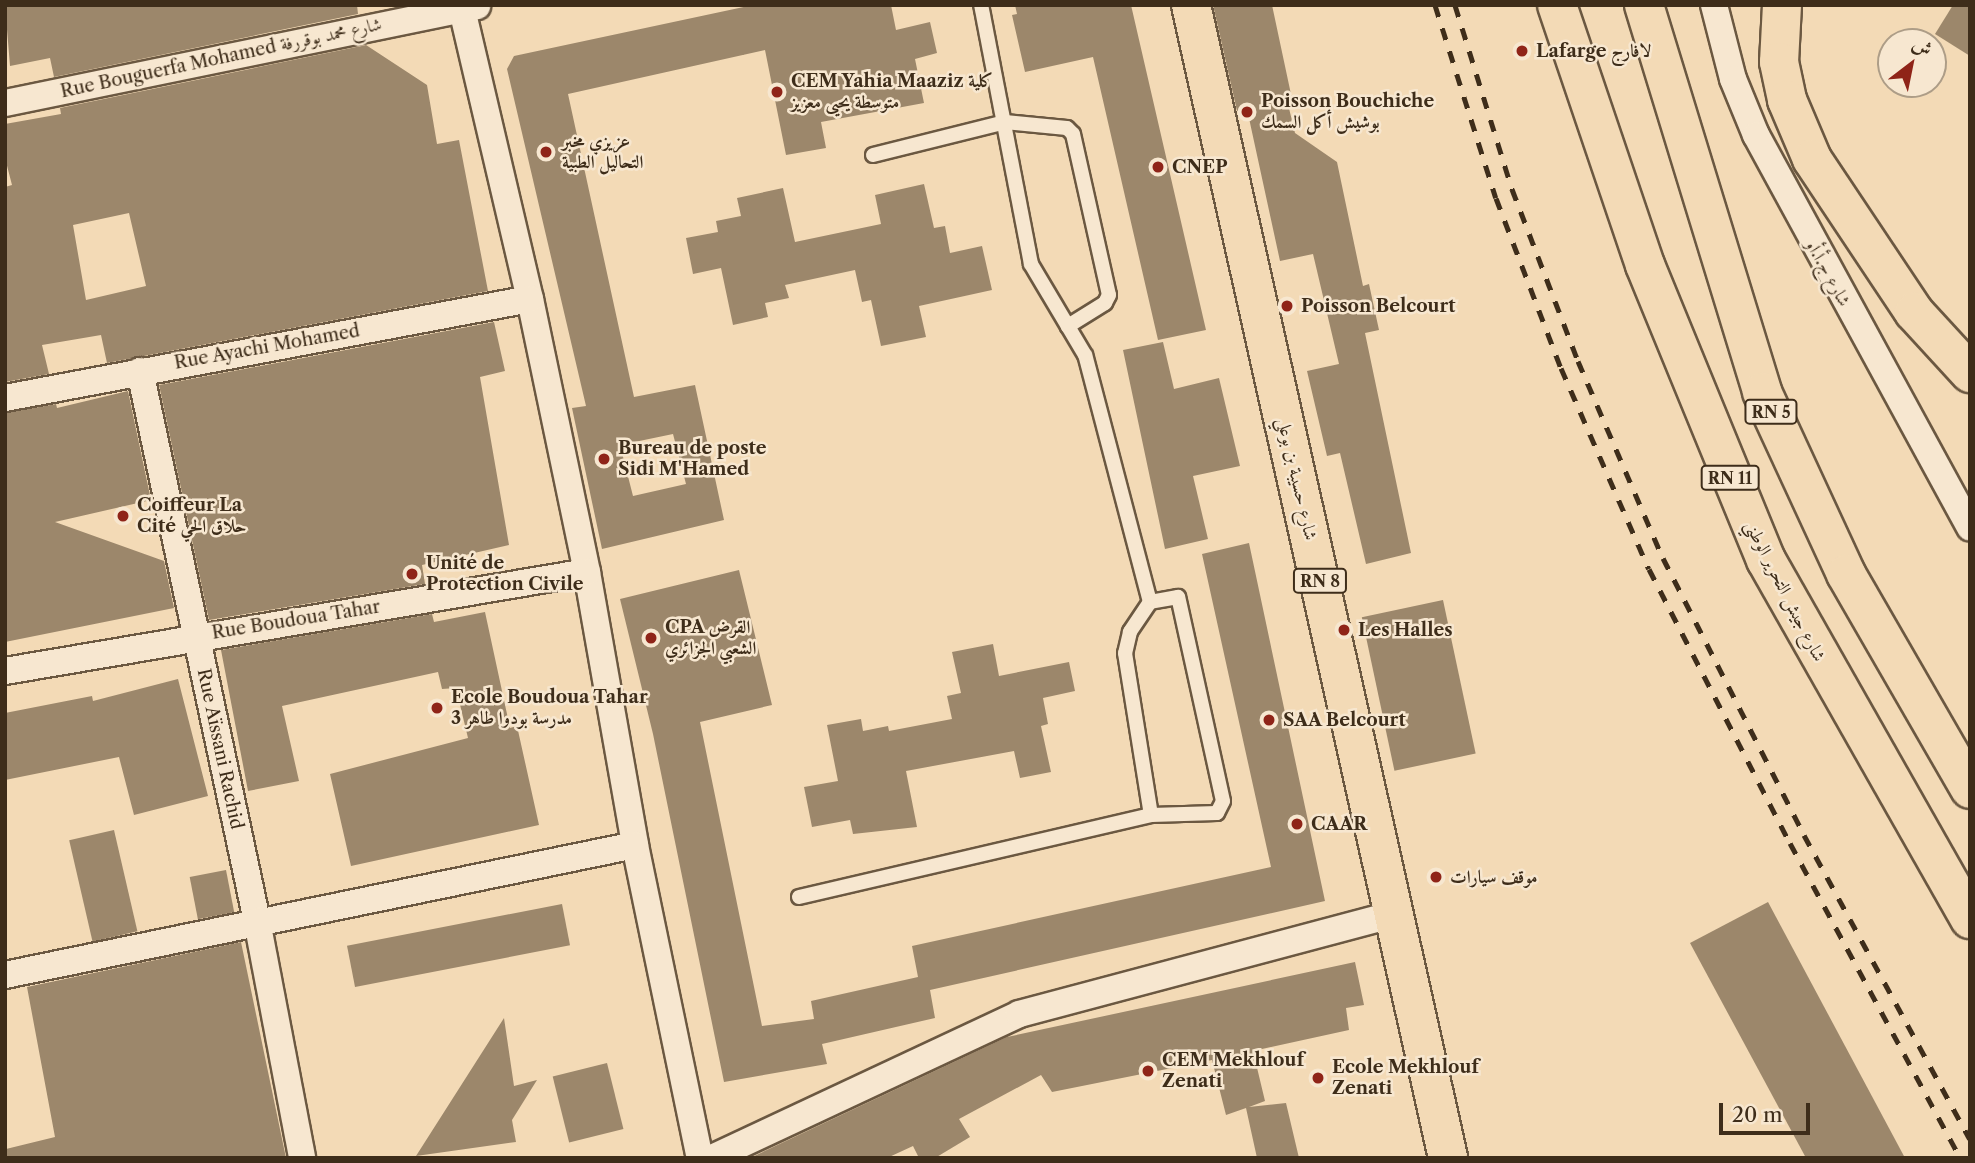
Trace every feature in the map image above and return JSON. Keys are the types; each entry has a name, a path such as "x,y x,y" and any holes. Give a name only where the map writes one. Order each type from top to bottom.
{"main road":[{"name":"شارع حسيبة بن بوعلي","path":"1191,5 1448,1158"},
{"name":"شارع جيش التحرير الوطني","path":"1557,5 1645,265 1766,560 1970,919"},
{"name":"RN 5","path":"1644,5 1762,392 1846,575 1970,789"},
{"path":"1782,5 1779,62 1787,100 1812,159 1914,312 1970,373"}],"street":[{"name":"شارع ج.أ.أو","path":"1714,5 1733,79 1756,135 1970,528"},
{"path":"467,6 587,572 635,845 700,1158"},
{"name":"Rue Bouguerfa Mohamed شارع محمد بوقررفة","path":"5,103 467,6"},
{"name":"Rue Ayachi Mohamed","path":"5,398 530,299"},
{"name":"Rue Aïssani Rachid","path":"140,371 257,921 302,1158"},
{"name":"Rue Boudoua Tahar","path":"5,671 195,636 587,572"},
{"path":"5,975 635,845"},
{"path":"712,1158 1018,1014 1394,914"}],"lane":[{"path":"981,5 1031,264 1085,355 1150,602"},
{"path":"873,155 1005,122 1055,124 1073,134 1109,295 1105,303 1068,326"},
{"path":"799,897 1151,815 1217,813 1223,802 1178,597 1150,602 1130,632 1125,653 1151,815"}],"building":[{"path":"5,5 357,5 358,14 54,77 50,58 10,66"},
{"path":"753,5 891,5 896,30 930,22 937,53 915,59 924,103 821,122 826,148 786,155 765,50 568,94 634,397 695,385 724,520 602,549 572,408 586,406 507,69 514,56","holes":["673,434 686,484 633,496 620,445"]},
{"path":"1015,5 1131,5 1206,330 1158,340 1093,57 1025,72 1012,15 1017,14"},
{"path":"1213,5 1272,5 1292,99 1287,100 1295,133 1337,162 1363,286 1369,284 1379,330 1365,333 1411,553 1366,564 1340,453 1327,456 1307,371 1339,364 1313,254 1280,261 1247,109 1237,111"},
{"path":"1953,5 1970,5 1970,56 1947,42 1947,28 1939,28"},
{"path":"366,45 427,85 437,144 459,140 488,291 107,363 101,335 42,345 49,374 5,382 5,187 12,185 5,158 5,124 61,114 60,108","holes":["129,213 146,286 86,300 73,225"]},
{"path":"924,184 934,228 945,226 950,253 982,246 992,290 919,306 926,337 881,346 871,300 862,302 855,270 785,285 789,298 765,303 768,317 733,325 721,268 693,274 686,238 718,232 716,221 741,216 737,198 783,188 795,242 881,224 875,195"},
{"path":"494,322 505,371 480,377 509,545 422,565 425,584 209,620 159,385"},
{"path":"1163,342 1174,389 1219,378 1240,466 1193,476 1208,539 1165,549 1123,350"},
{"path":"128,391 151,500 55,522 164,561 174,608 5,642 5,413 56,404 57,408"},
{"path":"1249,543 1325,901 930,990 935,1018 822,1044 827,1064 724,1082 653,734 620,599 739,570 772,705 700,722 762,1026 814,1019 811,1001 918,977 912,946 1271,867 1202,554"},
{"path":"1443,600 1476,754 1394,771 1362,617"},
{"path":"485,612 510,728 517,726 539,825 351,866 330,774 468,738 456,688 442,689 438,672 282,706 299,781 248,791 221,650 432,614 434,622"},
{"path":"993,644 999,676 1069,662 1075,691 1043,698 1048,724 1041,726 1051,772 1020,778 1014,751 906,771 917,827 853,834 850,820 812,827 804,787 838,781 827,725 861,719 863,731 888,726 889,731 952,719 947,696 961,693 952,652"},
{"path":"178,679 208,796 134,815 119,757 5,780 5,713 92,696 93,701"},
{"path":"114,830 137,931 93,942 69,840"},
{"path":"226,870 234,912 198,919 190,877"},
{"path":"1768,902 1905,1158 1806,1158 1690,943"},
{"path":"562,904 570,945 355,987 347,946"},
{"path":"241,942 286,1158 7,1158 6,1149 55,1137 27,987"},
{"path":"1355,962 1364,1005 1346,1008 1349,1030 1253,1051 1265,1101 1249,1107 1286,1103 1299,1158 1257,1158 1246,1108 1226,1115 1212,1060 1052,1092 1041,1075 959,1119 970,1137 935,1158 919,1158 913,1146 887,1158 750,1158 1007,1037"},
{"path":"504,1018 514,1086 537,1080 512,1120 516,1142 416,1156"},
{"path":"607,1063 623,1129 569,1143 553,1077"}],"railway":[{"path":"1435,5 1496,198 1561,368 1649,569 1790,843 1960,1158"},
{"path":"1455,5 1512,189 1578,361 1663,558 1804,835 1970,1139"}],"place":[{"name":"Lafarge لافارج","path":"1522,51"},
{"name":"CEM Yahia Maaziz كلية متوسطة يحيى معزيز","path":"777,92"},
{"name":"Poisson Bouchiche بوشيش أكل السمك","path":"1247,112"},
{"name":"عزيزي مخبر التحاليل الطبية","path":"546,152"},
{"name":"CNEP","path":"1158,167"},
{"name":"Poisson Belcourt","path":"1287,306"},
{"name":"Bureau de poste Sidi M'Hamed","path":"604,459"},
{"name":"Coiffeur La Cité حلاق الحي","path":"123,516"},
{"name":"Unité de Protection Civile","path":"412,574"},
{"name":"Les Halles","path":"1344,630"},
{"name":"CPA القرض الشعبي الجزائري","path":"651,638"},
{"name":"Ecole Boudoua Tahar 3 مدرسة بودوا طاهر","path":"437,708"},
{"name":"SAA Belcourt","path":"1269,720"},
{"name":"CAAR","path":"1297,824"},
{"name":"موقف سيارات","path":"1436,877"},
{"name":"CEM Mekhlouf Zenati","path":"1148,1071"},
{"name":"Ecole Mekhlouf Zenati","path":"1318,1078"}]}
